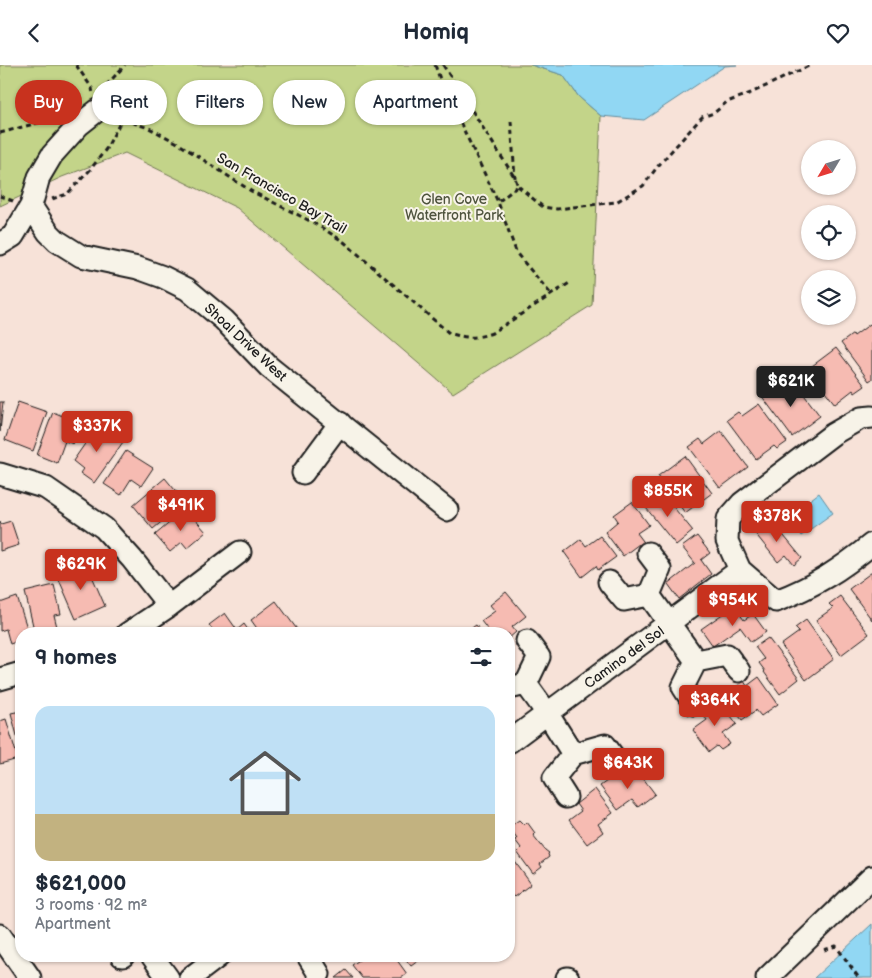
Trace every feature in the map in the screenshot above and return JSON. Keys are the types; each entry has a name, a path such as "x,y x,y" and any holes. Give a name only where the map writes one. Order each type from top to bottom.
{"street":[{"path":"0,244 13,236 31,206 38,177 52,155 79,125 92,115"},
{"name":"Shoal Drive West","path":"31,206 48,232 57,241 81,256 138,267 187,289 218,315 270,367 447,510"},
{"path":"872,417 861,418 833,434 742,503 728,519 727,541 740,570 776,601 804,590 844,566 872,544"},
{"path":"303,473 340,423"},
{"path":"0,474 46,488 104,528 132,559 169,606"},
{"path":"138,627 169,606 240,552"},
{"path":"648,553 660,569 649,595"},
{"name":"Camino del Sol","path":"515,737 740,570"},
{"path":"609,582 624,600 649,595"},
{"path":"649,595 696,661"},
{"path":"527,641 539,657 517,686 547,713 573,754"},
{"path":"696,661 727,655 739,671"},
{"path":"694,704 683,687 696,661"},
{"path":"0,679 15,675"},
{"path":"566,797 554,778 573,754 605,745 615,759"},
{"path":"767,978 872,877"},
{"path":"0,935 15,956"},
{"path":"19,962 30,978"},
{"path":"156,962 168,978"},
{"path":"190,978 211,962"}],"path":[{"path":"76,65 92,89"},
{"path":"111,80 125,65"},
{"path":"435,65 445,91 498,202 517,254 551,294"},
{"path":"443,65 515,178 518,186 544,207 557,209 616,202 643,186 658,165 702,117 714,113 727,102 811,65"},
{"name":"San Francisco Bay Trail","path":"31,206 67,193 106,149 122,119 149,128 176,142 251,191 316,224 344,242 449,333 479,338 492,333 570,282"},
{"path":"511,121 515,178"},
{"path":"0,133 30,125"},
{"path":"498,202 518,186"},
{"path":"838,949 859,978"}],"green space":[{"name":"Glen Cove Waterfront Park","path":"0,65 531,65 563,75 579,97 601,116 592,305 453,393 237,208 125,153 62,177 0,206"}],"water":[{"path":"531,65 737,65 725,66 644,120 601,116 579,97 563,75"},
{"path":"819,493 833,513 801,536 792,522 804,513 802,510 809,505 807,502"},
{"path":"872,924 872,978 814,978"}],"building":[{"path":"870,324 872,326 872,379 869,381 841,343"},
{"path":"836,348 865,386 855,393 853,390 835,404 808,369"},
{"path":"793,380 820,416 792,437 761,395 772,387 776,392"},
{"path":"0,402 3,402 0,432"},
{"path":"18,402 47,412 33,451 5,440"},
{"path":"759,404 787,442 777,449 774,446 756,459 727,420 738,412 742,416"},
{"path":"53,412 80,423 73,444 65,441 57,463 37,455"},
{"path":"98,425 123,442 94,483 80,473 83,469 73,461"},
{"path":"721,431 748,467 720,488 689,447 700,439 704,444"},
{"path":"126,451 153,468 141,486 131,479 121,495 104,484"},
{"path":"685,456 712,493 685,513 658,476"},
{"path":"165,478 185,502 153,529 133,505"},
{"path":"662,493 693,531 676,545 642,503 651,496 654,500"},
{"path":"632,502 649,525 637,533 643,541 623,556 605,532 618,521 614,515"},
{"path":"186,509 206,532 187,548 182,542 170,552 155,535"},
{"path":"770,519 802,558 794,565 786,555 778,562 754,532"},
{"path":"0,521 1,524 11,521 19,545 0,551"},
{"path":"600,536 616,557 598,570 596,566 582,577 564,552 581,539 586,546"},
{"path":"697,536 710,553 701,560 711,574 679,599 668,584 695,563 682,547"},
{"path":"86,562 105,606 76,619 57,575"},
{"path":"872,572 872,620 849,589"},
{"path":"54,585 61,614 54,615 57,627 33,627 25,592"},
{"path":"506,592 526,616 512,627 486,627 481,621 495,611 490,605"},
{"path":"840,596 869,634 841,655 816,620 833,608 829,604"},
{"path":"17,597 27,627 15,627 15,642 10,644 6,629 0,631 0,603"},
{"path":"276,601 295,627 256,627 251,620"},
{"path":"734,606 744,620 753,614 766,632 751,642 740,627 713,646 701,629"},
{"path":"225,613 235,627 211,627 209,625"},
{"path":"806,620 834,659 806,680 781,645 799,632 795,628"},
{"path":"768,638 799,679 780,694 759,663 764,659 755,647"},
{"path":"759,677 778,704 761,716 756,710 742,720 724,696 744,681 747,686"},
{"path":"719,700 737,724 723,734 730,744 721,750 717,746 709,752 693,730 707,720 702,713"},
{"path":"15,712 15,728 11,713"},
{"path":"6,719 15,749 15,760 0,764 0,721"},
{"path":"637,770 655,794 638,807 632,800 618,810 600,786 618,773 623,780"},
{"path":"595,789 613,813 598,824 603,832 587,844 569,820 581,811 576,804"},
{"path":"519,820 524,825 527,822 535,833 533,835 549,853 549,857 540,864 542,867 533,874 517,852 521,848 515,840 517,838 515,835 515,823"},
{"path":"515,862 531,884 515,896"},
{"path":"356,962 398,962 407,974 401,978 362,978 352,965"},
{"path":"408,962 417,962 411,966"},
{"path":"346,970 353,978 336,978"}]}
